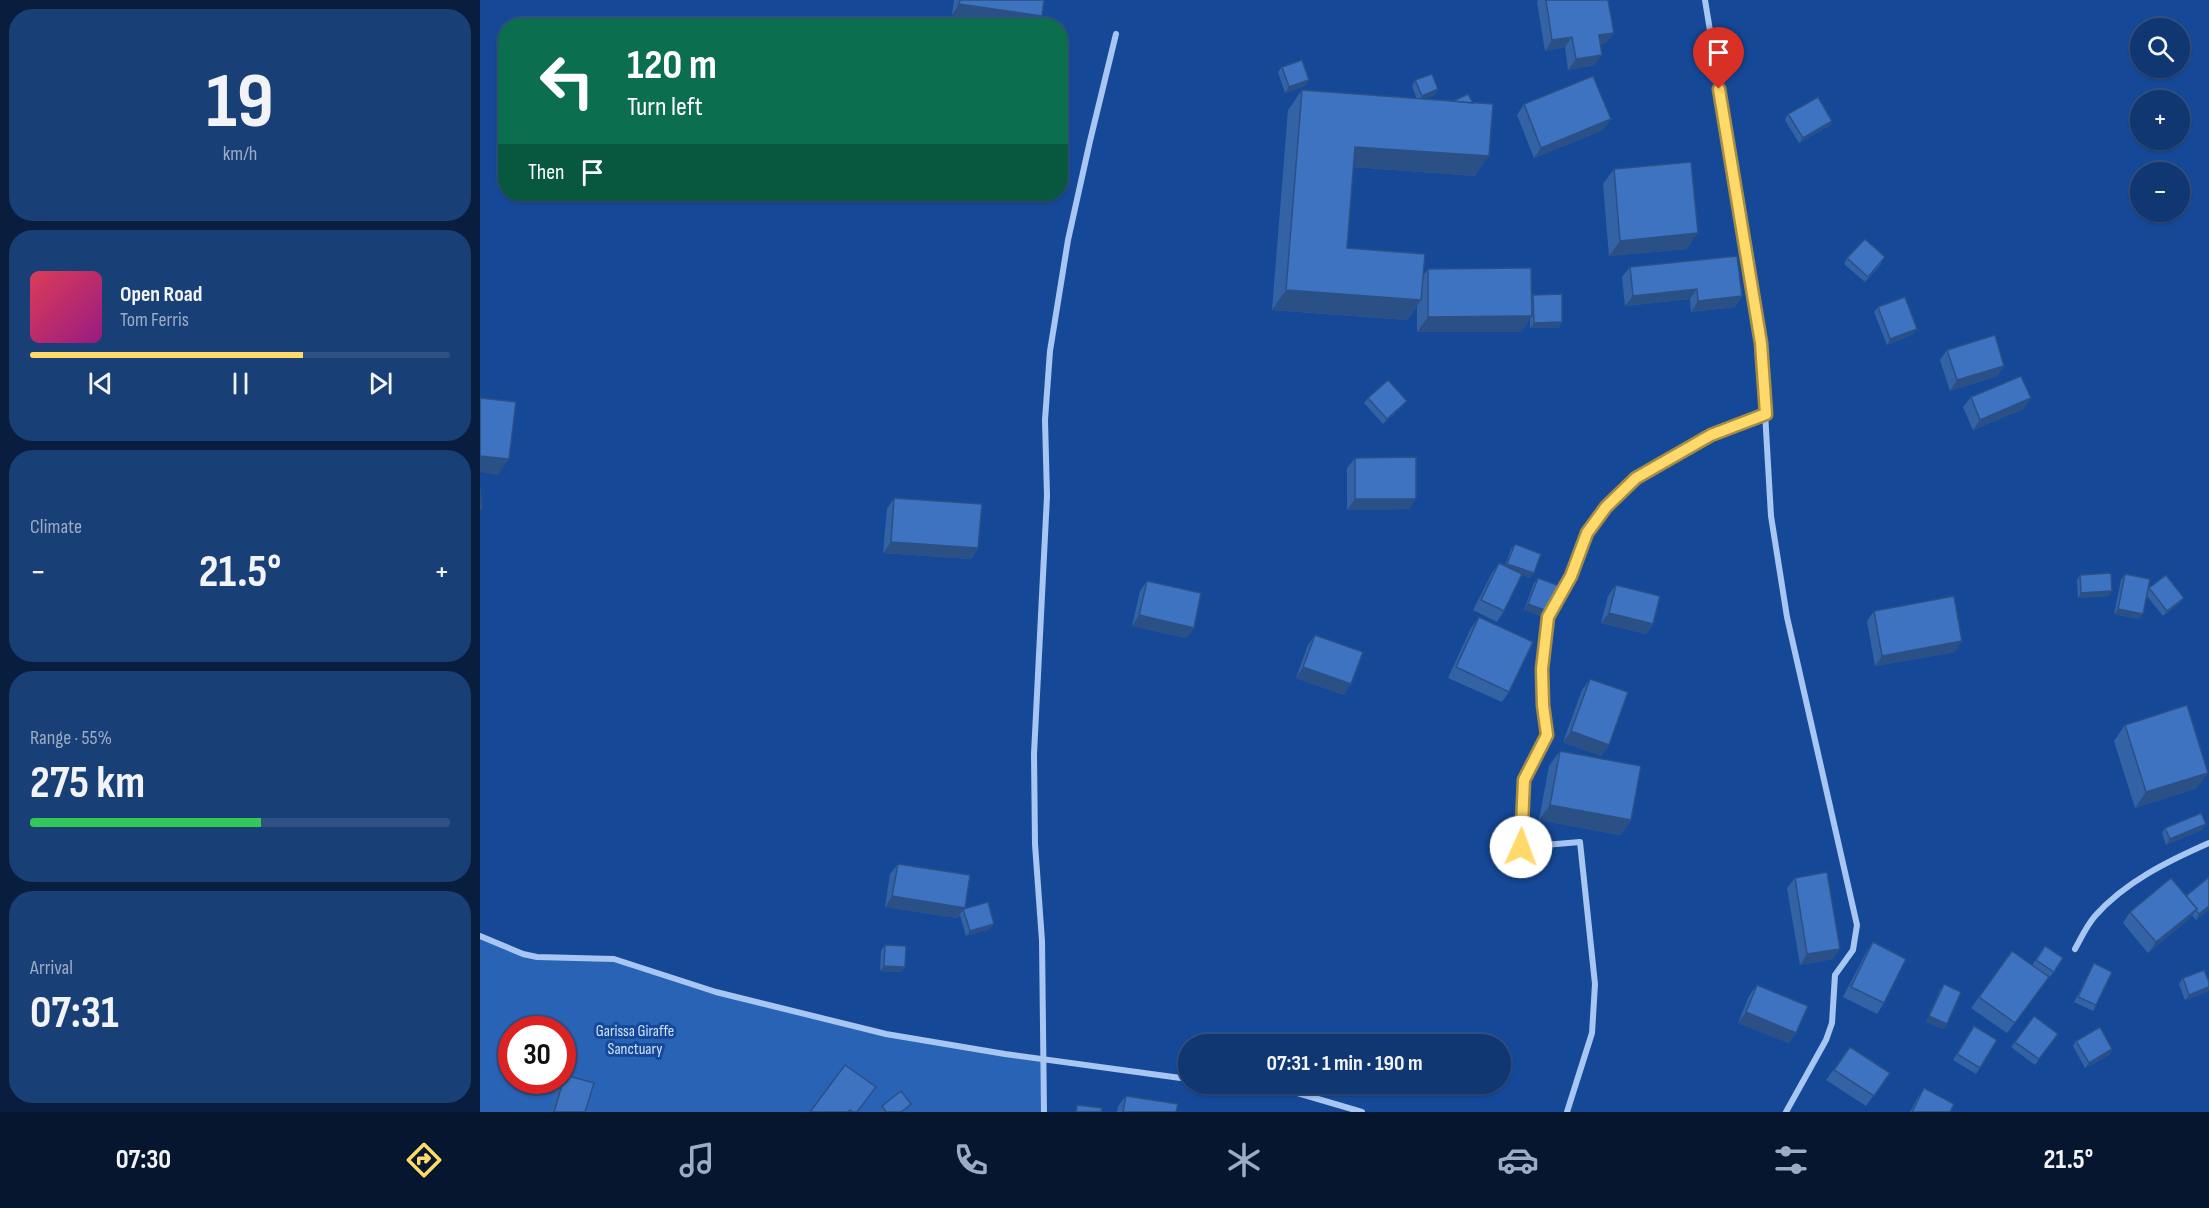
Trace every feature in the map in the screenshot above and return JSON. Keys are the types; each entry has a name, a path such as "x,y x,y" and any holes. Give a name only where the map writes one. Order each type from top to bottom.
{"street":[{"path":"1705,0 1761,343 1771,516 1787,617 1857,925 1852,950 1835,975 1832,1023 1826,1040 1786,1112"},
{"path":"1044,1112 1042,941 1035,844 1034,754 1047,496 1045,420 1050,351 1068,240 1116,34"},
{"path":"1567,1112 1592,1032 1595,984 1580,842 1521,847 1524,780 1547,735 1542,669 1548,617 1571,576 1587,533 1606,507 1636,478 1711,435 1766,414"},
{"path":"2075,949 2094,917 2127,886 2175,858 2209,843"},
{"path":"480,936 523,954 537,957 614,959 716,992 886,1034 1178,1078"},
{"path":"1301,1094 1362,1112"}],"green space":[{"name":"Garissa Giraffe Sanctuary","path":"480,936 523,954 614,959 716,992 886,1034 1044,1058 1044,1112 480,1112"}],"building":[{"path":"960,0 1044,0 1042,16 959,4"},
{"path":"1546,0 1608,0 1614,33 1599,35 1602,55 1576,59 1572,37 1552,40"},
{"path":"1302,60 1309,80 1289,87 1282,67"},
{"path":"1432,74 1438,89 1422,96 1415,80"},
{"path":"1593,76 1611,119 1541,148 1524,104"},
{"path":"1302,90 1493,104 1489,156 1355,147 1347,248 1425,254 1421,300 1286,290"},
{"path":"1468,94 1473,103 1453,101"},
{"path":"1818,97 1832,121 1803,138 1788,114"},
{"path":"1691,162 1698,233 1620,241 1614,169"},
{"path":"1865,239 1885,257 1868,277 1847,258"},
{"path":"1737,256 1742,296 1698,301 1697,289 1633,296 1630,267"},
{"path":"1531,268 1532,316 1428,317 1428,269"},
{"path":"1562,294 1562,322 1534,323 1533,295"},
{"path":"1905,297 1917,329 1890,339 1878,307"},
{"path":"1995,335 2004,366 1957,380 1947,350"},
{"path":"2021,376 2031,398 1980,420 1971,397"},
{"path":"1388,380 1407,401 1387,419 1368,398"},
{"path":"480,398 516,402 509,459 480,456"},
{"path":"1416,457 1416,499 1355,499 1355,458"},
{"path":"894,498 982,504 978,548 891,542"},
{"path":"1515,544 1541,554 1534,573 1507,564"},
{"path":"1499,563 1522,574 1504,611 1481,600"},
{"path":"2111,573 2112,591 2081,593 2080,575"},
{"path":"2125,574 2150,579 2143,614 2118,609"},
{"path":"2166,575 2184,598 2167,611 2149,588"},
{"path":"1538,578 1560,586 1550,612 1528,604"},
{"path":"1147,581 1201,593 1194,628 1139,615"},
{"path":"1616,585 1660,596 1653,624 1609,613"},
{"path":"1954,596 1962,641 1882,656 1874,611"},
{"path":"1479,617 1533,642 1509,692 1456,667"},
{"path":"1315,635 1363,652 1351,684 1303,667"},
{"path":"1590,679 1628,692 1609,745 1571,731"},
{"path":"2187,705 2208,773 2146,792 2125,725"},
{"path":"1560,751 1641,766 1631,820 1550,805"},
{"path":"2201,813 2206,824 2170,839 2165,828"},
{"path":"898,864 970,875 965,908 892,896"},
{"path":"1827,872 1840,949 1807,954 1795,878"},
{"path":"2209,877 2209,906 2199,914 2186,896"},
{"path":"2171,878 2197,909 2156,942 2130,912"},
{"path":"988,902 994,924 970,931 963,909"},
{"path":"1873,942 1906,959 1884,1003 1851,987"},
{"path":"885,945 906,946 905,967 884,966"},
{"path":"2045,946 2063,958 2054,972 2036,960"},
{"path":"2012,951 2049,977 2015,1023 1979,997"},
{"path":"2094,963 2112,972 2096,1005 2078,997"},
{"path":"2204,970 2209,987 2189,995 2183,978"},
{"path":"1944,984 1961,992 1947,1024 1929,1016"},
{"path":"1757,985 1808,1006 1796,1033 1746,1012"},
{"path":"2034,1016 2058,1034 2039,1059 2015,1042"},
{"path":"1974,1026 1997,1040 1980,1068 1957,1054"},
{"path":"2100,1027 2112,1049 2089,1063 2076,1041"},
{"path":"1850,1047 1890,1073 1874,1096 1834,1070"},
{"path":"845,1065 876,1087 857,1112 850,1110 848,1112 810,1112"},
{"path":"576,1078 594,1083 585,1112 554,1112 559,1094 576,1094"},
{"path":"1924,1088 1954,1104 1950,1112 1912,1112"},
{"path":"901,1091 911,1104 901,1112 886,1112 882,1106"},
{"path":"1126,1096 1178,1104 1176,1112 1123,1112"},
{"path":"1077,1105 1102,1108 1101,1112 1076,1112"}],"route":[{"path":"1521,847 1524,780 1547,735 1542,669 1548,617 1571,576 1587,533 1606,507 1636,478 1711,435 1766,414 1761,343 1719,89"}]}
